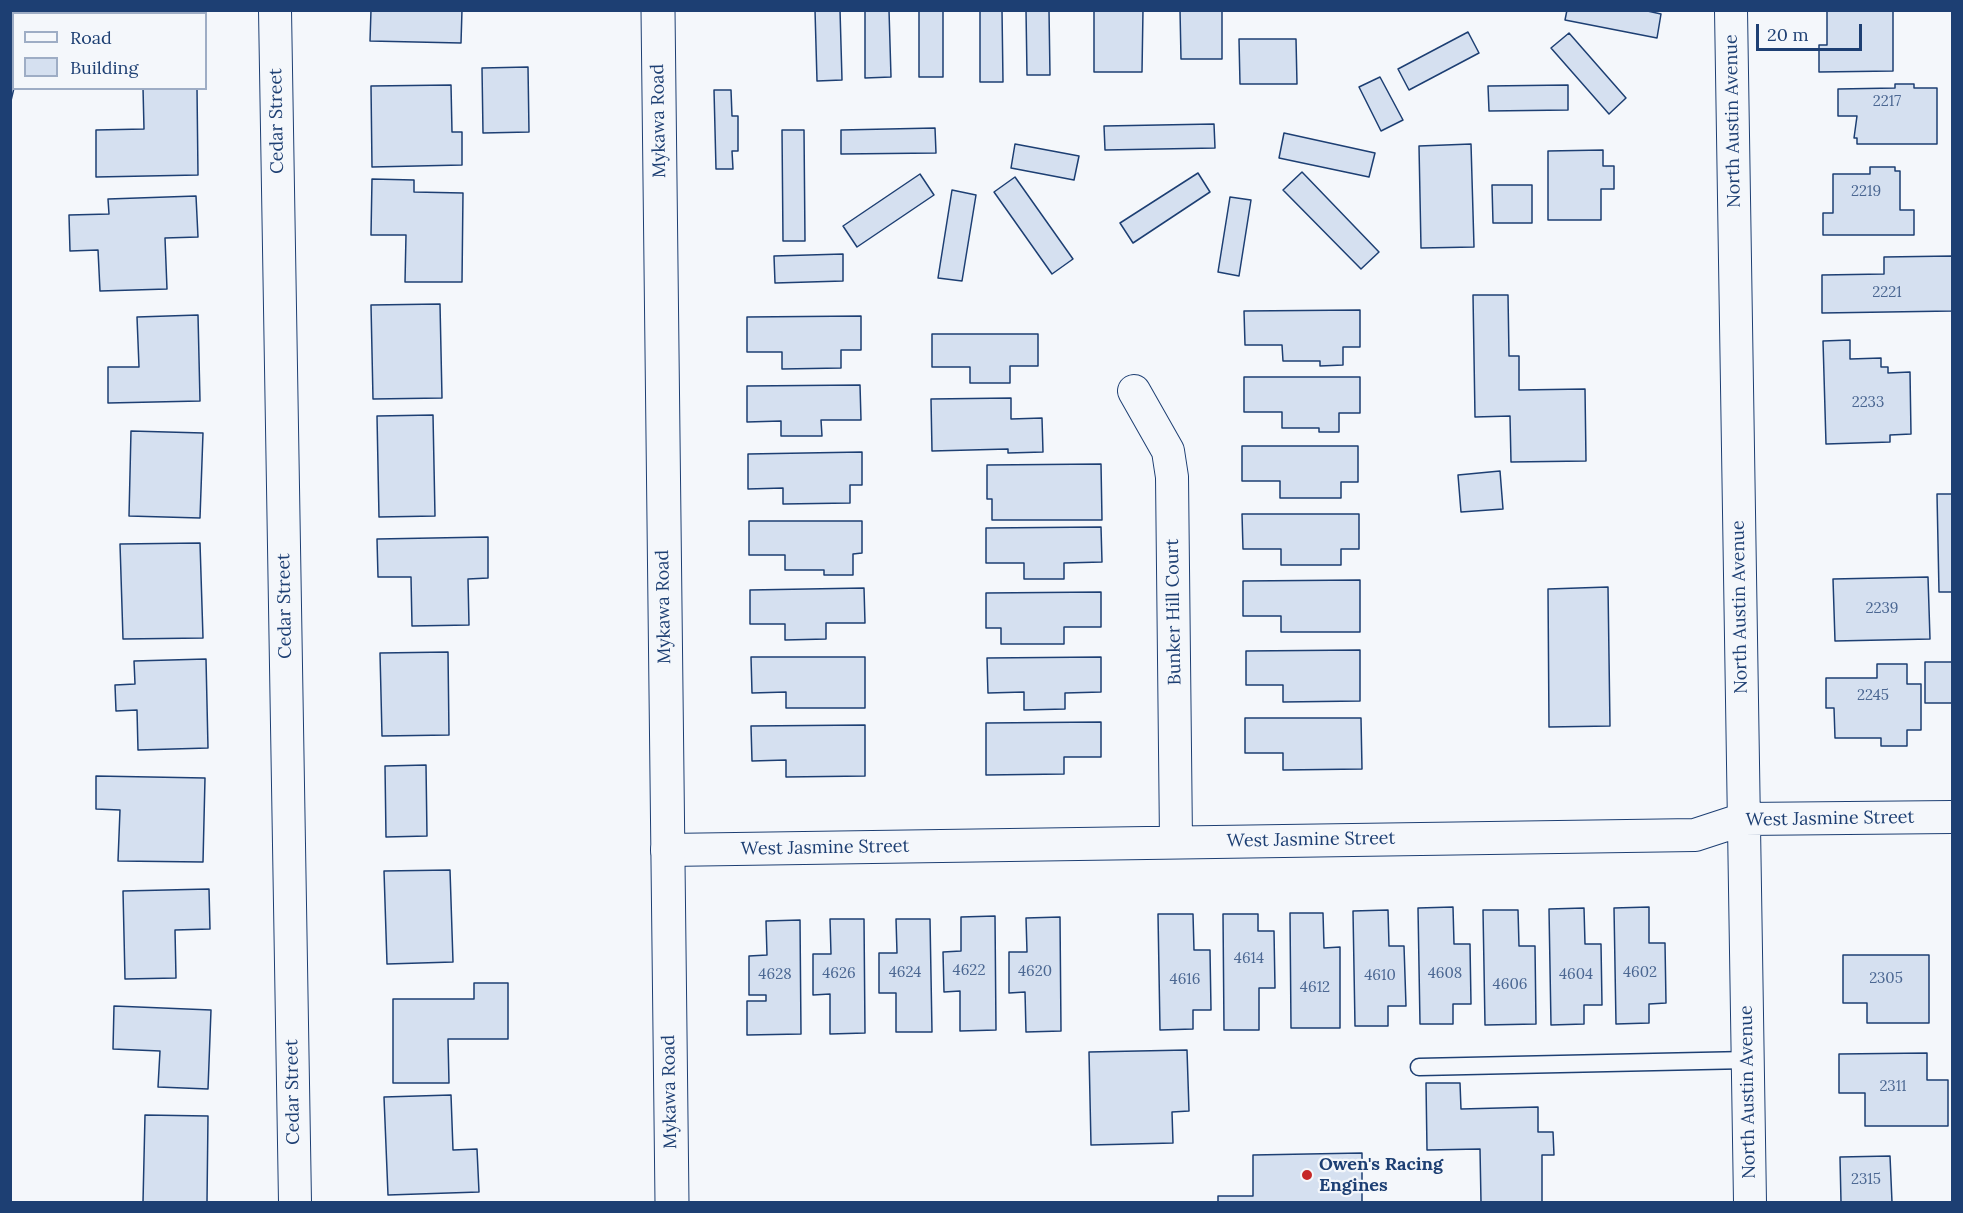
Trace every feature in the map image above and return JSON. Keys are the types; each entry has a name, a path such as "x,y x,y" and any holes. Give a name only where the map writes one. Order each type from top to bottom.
{"main road":[{"name":"Mykawa Road","path":"658,10 672,1203"}],"street":[{"name":"Cedar Street","path":"275,10 295,1203"},
{"name":"North Austin Avenue","path":"1731,10 1750,1203"},
{"name":"Bunker Hill Court","path":"1134,391 1168,451 1172,477 1176,841"},
{"name":"West Jasmine Street","path":"667,850 1695,835 1744,819 1953,817"}],"lane":[{"path":"1419,1067 1748,1060"}],"building":[{"path":"134,10 193,10 193,12 134,12"},
{"path":"371,10 462,10 461,43 370,41"},
{"path":"815,10 840,10 842,80 817,81"},
{"path":"865,10 889,10 891,77 865,78"},
{"path":"919,10 943,10 943,77 919,77"},
{"path":"980,10 1002,10 1003,82 980,82"},
{"path":"1026,10 1049,10 1050,75 1027,75"},
{"path":"1094,10 1143,10 1142,72 1094,72"},
{"path":"1180,10 1222,10 1222,59 1181,59"},
{"path":"1567,10 1643,10 1661,14 1657,38 1565,20"},
{"path":"1827,10 1893,10 1893,71 1819,72 1819,45 1827,45"},
{"path":"1468,32 1479,53 1409,90 1398,69"},
{"path":"1569,33 1626,98 1609,114 1551,48"},
{"path":"1239,39 1296,39 1297,84 1240,84"},
{"path":"528,67 529,132 483,133 482,68"},
{"path":"1380,77 1403,120 1381,131 1359,87"},
{"path":"10,84 12,84 14,90 10,105"},
{"path":"1895,84 1914,84 1914,88 1937,88 1937,144 1857,144 1857,138 1854,138 1857,116 1838,116 1838,89 1895,88"},
{"path":"451,85 452,132 462,132 462,165 372,167 371,86"},
{"path":"1568,85 1568,110 1489,111 1488,86"},
{"path":"143,90 197,90 198,175 96,177 96,130 144,129"},
{"path":"714,90 731,90 732,116 738,116 738,151 732,151 733,169 716,169"},
{"path":"1214,124 1215,148 1105,150 1104,126"},
{"path":"935,128 936,153 841,154 841,130"},
{"path":"782,130 804,130 805,241 783,241"},
{"path":"1284,133 1375,153 1369,177 1279,158"},
{"path":"1015,144 1079,156 1074,180 1011,168"},
{"path":"1471,144 1474,247 1421,248 1419,146"},
{"path":"1603,150 1603,166 1614,166 1614,189 1601,189 1601,220 1548,220 1548,151"},
{"path":"1870,167 1895,167 1895,171 1900,171 1900,210 1914,210 1914,235 1823,235 1823,213 1833,213 1833,174 1870,174"},
{"path":"1302,172 1379,252 1361,269 1283,190"},
{"path":"1198,173 1210,192 1133,243 1120,223"},
{"path":"920,174 934,195 857,247 843,226"},
{"path":"1015,177 1073,259 1052,274 994,192"},
{"path":"372,179 414,180 414,192 463,193 462,282 405,282 406,235 371,235"},
{"path":"1492,185 1532,185 1532,223 1493,223"},
{"path":"952,190 976,195 962,281 938,278"},
{"path":"196,196 198,237 165,238 167,289 100,291 98,250 70,251 69,215 109,214 108,199"},
{"path":"1230,197 1251,200 1239,276 1218,272"},
{"path":"843,254 843,281 775,283 774,256"},
{"path":"1952,256 1952,311 1822,313 1822,275 1884,274 1884,257"},
{"path":"1473,295 1508,295 1509,356 1519,356 1519,390 1585,389 1586,461 1511,462 1510,416 1475,417"},
{"path":"440,304 442,398 373,399 371,305"},
{"path":"1360,310 1360,347 1343,347 1343,365 1320,366 1320,361 1283,361 1282,345 1245,345 1244,311"},
{"path":"198,315 200,401 108,403 108,367 139,367 137,317"},
{"path":"861,316 861,350 841,350 841,368 782,369 782,352 747,352 747,317"},
{"path":"932,334 1038,334 1038,366 1010,366 1010,383 970,383 970,367 932,367"},
{"path":"1850,340 1850,359 1881,358 1881,367 1888,367 1888,373 1910,372 1911,434 1890,435 1890,442 1826,444 1823,341"},
{"path":"1244,377 1360,377 1360,413 1339,413 1339,432 1319,432 1319,428 1282,428 1282,412 1244,412"},
{"path":"860,385 861,420 821,420 822,436 781,436 781,421 747,422 747,386"},
{"path":"1011,398 1011,419 1042,418 1043,452 1008,453 1008,449 932,451 931,399"},
{"path":"433,415 435,516 379,517 377,416"},
{"path":"131,431 203,433 200,518 129,516"},
{"path":"1242,446 1358,446 1358,482 1341,482 1341,498 1280,498 1280,481 1242,481"},
{"path":"862,452 862,485 850,485 850,503 783,504 783,488 748,489 748,454"},
{"path":"1101,464 1102,520 992,520 992,499 987,499 987,465"},
{"path":"1500,471 1503,509 1461,512 1458,475"},
{"path":"1937,494 1952,494 1952,592 1939,592"},
{"path":"1242,514 1359,514 1359,549 1341,549 1341,565 1281,565 1281,549 1243,549"},
{"path":"749,521 862,521 862,553 853,554 853,575 824,575 824,570 785,570 785,555 749,555"},
{"path":"1101,527 1102,562 1064,563 1064,579 1024,579 1024,563 986,563 986,528"},
{"path":"488,537 488,578 468,579 469,625 412,626 411,577 378,577 377,539"},
{"path":"200,543 203,638 123,639 120,544"},
{"path":"1928,577 1930,639 1835,641 1833,579"},
{"path":"1360,580 1360,632 1281,632 1281,616 1243,616 1243,581"},
{"path":"1608,587 1610,726 1549,727 1548,589"},
{"path":"864,588 865,623 826,623 826,639 785,640 785,624 750,624 750,590"},
{"path":"1101,592 1101,627 1064,627 1064,644 1001,644 1001,628 986,628 986,593"},
{"path":"1360,650 1360,701 1283,702 1283,685 1246,685 1246,651"},
{"path":"448,652 449,735 382,736 380,653"},
{"path":"751,657 865,657 865,708 786,708 786,692 752,693"},
{"path":"1101,657 1101,692 1065,693 1065,709 1024,710 1024,692 988,693 987,658"},
{"path":"206,659 208,748 138,750 137,710 116,711 115,685 135,684 134,661"},
{"path":"1925,662 1952,662 1952,703 1925,703"},
{"path":"1877,664 1907,664 1907,684 1921,684 1921,730 1907,730 1907,746 1881,746 1881,738 1835,738 1834,708 1826,708 1826,678 1877,678"},
{"path":"1245,718 1361,718 1362,769 1283,770 1283,753 1245,753"},
{"path":"1101,722 1101,757 1064,757 1064,774 986,775 986,723"},
{"path":"865,725 865,776 786,777 786,760 752,761 751,726"},
{"path":"426,765 427,836 386,837 385,766"},
{"path":"96,776 205,778 203,862 118,861 120,810 96,809"},
{"path":"450,870 453,962 387,964 384,871"},
{"path":"209,889 210,929 175,930 176,978 125,979 123,891"},
{"path":"1453,907 1454,944 1470,944 1471,1004 1453,1004 1453,1024 1420,1024 1418,908"},
{"path":"1649,907 1649,943 1665,943 1666,1003 1649,1004 1649,1023 1616,1024 1614,908"},
{"path":"1584,908 1585,944 1601,944 1602,1005 1584,1005 1584,1024 1551,1025 1549,909"},
{"path":"1388,910 1389,946 1404,946 1406,1006 1388,1006 1388,1026 1355,1026 1353,911"},
{"path":"1483,910 1518,910 1519,946 1535,946 1536,1024 1485,1025"},
{"path":"1290,913 1323,913 1324,948 1340,947 1340,1028 1291,1028"},
{"path":"1158,914 1193,914 1194,950 1210,950 1211,1010 1193,1010 1193,1029 1160,1030"},
{"path":"1223,914 1258,914 1258,931 1274,931 1275,988 1259,988 1259,1030 1224,1030"},
{"path":"995,916 996,1030 960,1031 960,991 944,992 943,952 961,951 961,917"},
{"path":"1060,917 1061,1031 1026,1032 1025,992 1009,993 1009,952 1027,952 1026,918"},
{"path":"830,919 864,919 865,1033 830,1034 830,994 813,995 813,954 831,954"},
{"path":"896,919 930,919 932,1032 896,1032 896,993 879,993 879,953 897,953"},
{"path":"800,920 801,1034 747,1035 747,1001 766,1001 766,995 749,995 749,956 767,955 766,921"},
{"path":"1843,955 1929,955 1929,1023 1867,1023 1867,1003 1843,1003"},
{"path":"474,983 508,983 508,1039 448,1039 449,1083 393,1083 393,999 474,999"},
{"path":"114,1006 211,1010 208,1089 158,1087 160,1051 113,1049"},
{"path":"1187,1050 1189,1111 1172,1112 1173,1143 1091,1145 1089,1052"},
{"path":"1927,1053 1927,1080 1948,1080 1948,1126 1865,1126 1865,1093 1839,1093 1839,1054"},
{"path":"1426,1083 1460,1083 1461,1109 1538,1107 1538,1132 1553,1132 1554,1155 1542,1155 1542,1202 1481,1202 1480,1149 1427,1150"},
{"path":"451,1095 453,1150 477,1149 479,1192 388,1195 384,1097"},
{"path":"145,1115 208,1116 207,1202 143,1202"},
{"name":"Owen's Racing Engines","path":"1362,1153 1362,1202 1218,1202 1218,1196 1253,1196 1253,1155"},
{"path":"1890,1156 1892,1202 1841,1202 1840,1157"}],"place":[{"name":"Owen's Racing Engines","path":"1307,1175"}]}
